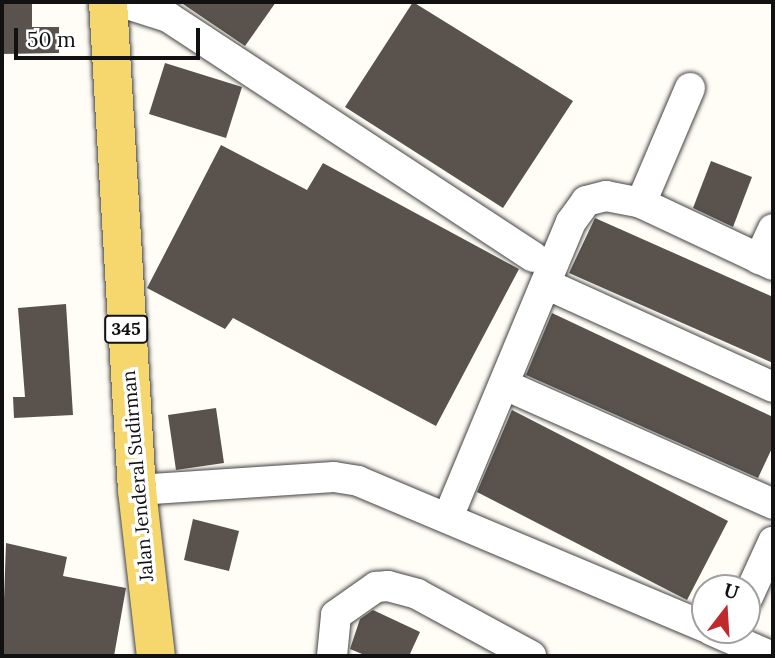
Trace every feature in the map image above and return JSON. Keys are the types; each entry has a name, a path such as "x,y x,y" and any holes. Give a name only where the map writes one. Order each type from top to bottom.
{"main road":[{"name":"Jalan Jenderal Sudirman","path":"108,2 137,490 156,656"}],"street":[{"path":"121,2 168,17 533,257"},
{"path":"640,203 690,88"},
{"path":"449,515 546,284 586,201 606,196 640,203 766,262 773,229"},
{"path":"546,284 773,387"},
{"path":"505,385 773,504"},
{"path":"137,490 334,477 449,515 691,619"},
{"path":"758,574 773,542"},
{"path":"332,656 336,615 376,587 388,586 417,594 531,656"},
{"path":"746,644 770,656"}],"building":[{"path":"2,2 32,2 32,27 59,27 59,53 2,54"},
{"path":"180,2 276,2 245,46"},
{"path":"413,2 573,101 503,208 345,107"},
{"path":"165,63 242,87 226,138 149,114"},
{"path":"221,145 307,190 323,163 519,269 436,426 233,318 225,329 147,288"},
{"path":"711,161 752,177 733,227 693,208"},
{"path":"595,218 773,297 773,363 569,273"},
{"path":"66,304 73,415 14,418 13,397 25,397 18,308"},
{"path":"552,313 773,417 773,446 758,478 526,375"},
{"path":"216,408 224,463 176,470 168,415"},
{"path":"512,410 728,521 700,574 691,574 691,592 687,600 477,492"},
{"path":"193,519 239,531 229,571 184,560"},
{"path":"6,543 67,557 63,576 126,588 114,656 2,656"},
{"path":"373,610 420,632 409,656 367,656 350,649 360,619"}]}
